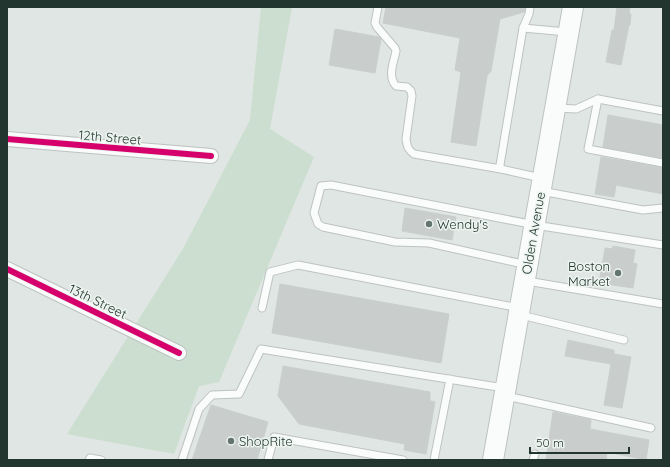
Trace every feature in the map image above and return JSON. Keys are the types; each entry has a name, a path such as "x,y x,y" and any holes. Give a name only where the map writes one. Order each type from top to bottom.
{"main road":[{"name":"Olden Avenue","path":"493,460 573,7"}],"street":[{"name":"12th Street","path":"7,139 211,156"},
{"name":"13th Street","path":"7,269 179,352"}],"lane":[{"path":"378,7 375,22 376,27 396,51 391,79 396,86 407,87 411,91 412,96 406,139 407,146 414,154 501,169 542,185 643,210 663,208"},
{"path":"501,169 500,165 523,28 529,14 530,7"},
{"path":"523,28 569,32"},
{"path":"555,108 576,109 598,99 663,111"},
{"path":"598,99 588,149 663,163"},
{"path":"663,245 535,225 331,185 321,186 314,213 318,224 323,227 395,242 429,243 526,272 663,304"},
{"path":"262,308 270,272 298,265 519,311 624,340"},
{"path":"182,460 199,409 212,396 239,394 261,349 450,379 651,428"},
{"path":"434,460 450,379"},
{"path":"268,460 274,437 375,457 403,460"},
{"path":"89,460 90,458 101,460"}],"green space":[{"path":"261,7 292,7 270,129 314,157 219,382 199,386 174,454 67,434 184,247 250,120"}],"building":[{"path":"386,7 525,7 524,12 500,19 491,71 487,76 476,146 451,142 461,72 455,70 460,38 383,23"},
{"path":"617,7 630,7 629,13 631,14 621,65 606,62 612,30 614,30"},
{"path":"335,29 379,37 381,39 375,73 329,65"},
{"path":"608,115 663,125 663,158 603,147"},
{"path":"601,157 663,168 663,194 616,185 614,197 595,194"},
{"name":"Wendy's","path":"405,208 456,217 452,240 402,231"},
{"name":"Boston Market","path":"613,246 635,250 633,263 637,264 633,288 599,283 605,248 612,249"},
{"path":"280,284 449,314 441,363 272,333"},
{"path":"568,340 614,350 614,354 631,357 622,408 604,405 611,364 565,356"},
{"path":"283,366 430,392 430,401 435,402 426,454 404,450 405,444 299,424 278,396"},
{"name":"ShopRite","path":"211,405 268,422 257,460 192,460"},
{"path":"553,412 591,420 590,429 649,440 646,460 607,452 606,460 546,460"}],"cycle path":[{"path":"7,139 211,156"},
{"path":"7,269 179,353"}],"place":[{"name":"Wendy's","path":"429,224"},
{"name":"Boston Market","path":"618,273"},
{"name":"ShopRite","path":"231,441"}]}
